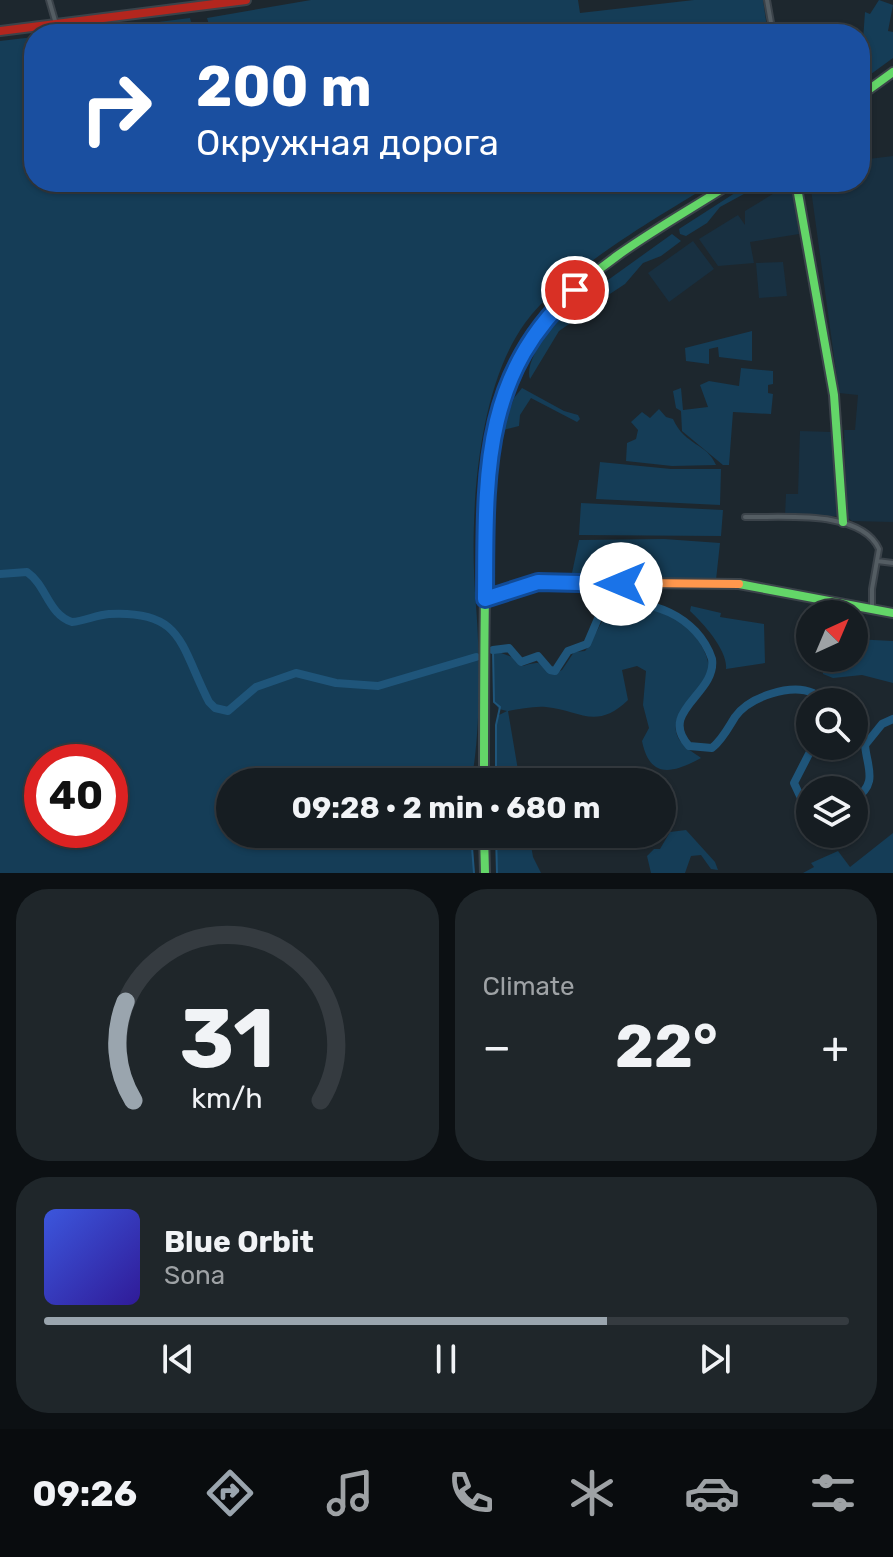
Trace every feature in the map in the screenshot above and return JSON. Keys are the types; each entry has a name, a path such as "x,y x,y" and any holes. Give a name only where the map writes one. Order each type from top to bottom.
{"main road":[{"path":"56,24 246,0"},
{"path":"0,31 24,28"},
{"path":"870,89 893,72"},
{"path":"484,768 486,500 491,437 503,395 521,356 543,323 575,290 718,192"},
{"path":"798,192 833,402 843,480 843,522"},
{"path":"485,599 538,582 746,584 893,613"},
{"path":"484,848 485,873"}],"street":[{"path":"49,0 56,24"},
{"path":"767,0 771,24"},
{"path":"745,517 843,522 873,539 879,549 872,611"},
{"path":"877,561 893,563"}],"shaded area":[{"path":"311,0 578,0 580,13 694,0 763,0 767,24 209,24 207,18"},
{"path":"879,0 893,5 888,31 893,32 893,58 870,75 870,24 864,24 865,12 870,14"},
{"path":"190,18 192,24 143,24"},
{"path":"24,38 24,192 698,192 587,264 542,303 525,323 508,352 495,385 479,459 475,498 474,573 479,694 473,768 216,768 216,848 472,848 474,873 0,873 0,41"},
{"path":"893,156 893,522 852,521 847,517 844,430 855,430 858,395 839,393 811,192 870,192 870,159"},
{"path":"736,192 748,192 720,207 707,223 686,236 680,234 679,229"},
{"path":"776,192 793,192 799,234 750,242 754,263 718,266 699,239 738,215 745,225 745,211"},
{"path":"672,234 681,241 661,256 643,263 625,284 587,309 576,303"},
{"path":"693,241 714,269 669,302 648,273"},
{"path":"783,262 787,296 759,298 756,263"},
{"path":"573,307 572,322 559,331 530,379 529,371 536,350 559,319"},
{"path":"752,331 752,361 719,357 718,347 709,349 709,364 686,361 685,348"},
{"path":"741,368 773,371 773,384 768,385 768,393 773,394 771,414 733,412 729,465 723,465 682,431 681,411 676,408 673,391 681,388 683,410 708,407 700,385 709,381 739,386"},
{"path":"522,388 564,411 578,415 580,419 577,422 531,398 520,415 519,426 503,430 514,398"},
{"path":"659,409 707,452 716,465 672,466 626,461 627,443 636,439 638,430 631,422 642,412 650,418"},
{"path":"800,431 831,432 837,485 840,485 840,516 785,516 786,494 798,494"},
{"path":"600,462 671,469 721,469 720,505 596,499"},
{"path":"581,503 723,510 721,536 579,535"},
{"path":"664,539 720,543 716,580 576,577 572,573 579,540"},
{"path":"645,606 657,609 681,622 700,644 709,669 708,682 687,702 677,720 676,729 686,747 701,758 676,768 659,768 651,762 642,741 649,728 643,705 646,671 637,666 622,670 628,700 606,715 587,716 541,707 508,711 518,768 496,768 497,716 507,711 499,709 494,702 493,650 512,657 523,666 539,663 553,674 562,670 574,652 585,651 608,610"},
{"path":"691,606 721,613 720,617 764,624 765,663 726,669 719,646 690,611"},
{"path":"868,640 893,641 893,683 862,675 833,678 823,674 868,672"},
{"path":"686,830 715,862 718,870 711,869 701,855 691,856 685,873 651,873 647,856 654,849 676,848 676,831"},
{"path":"893,833 893,873 803,873 814,867 811,863 838,851 850,867"},
{"path":"496,848 531,848 541,873 497,873"}],"waterway":[{"path":"0,574 27,572 58,613 72,622 104,615 134,614 166,625 184,648 209,702 215,708 228,711 256,687 296,673 336,683 378,686 476,657"},
{"path":"493,650 509,648 521,662 538,656 550,670 555,671 568,651 587,644 599,616 607,608 639,604 670,612 695,631 712,659 706,682 684,712 680,723 681,734 689,746 712,748 735,717 750,703 771,694 796,690"},
{"path":"493,650 494,702 500,707 496,725 496,768"},
{"path":"868,784 870,775 865,745 882,724 893,719"},
{"path":"798,776 806,760"},
{"path":"796,779 796,787"},
{"path":"472,848 474,873"},
{"path":"496,848 497,873"}],"traffic: fast":[{"path":"870,89 893,72"},
{"path":"484,768 486,518 494,443 502,407 515,373 532,340 575,290 618,255 717,192"},
{"path":"798,192 834,395 843,522"},
{"path":"739,584 893,613"},
{"path":"484,848 485,873"}],"traffic: slow":[{"path":"485,599 538,582 739,584"}],"traffic: jam":[{"path":"56,24 246,0"},
{"path":"0,31 24,28"}],"route":[{"path":"575,290 543,323 521,356 496,415 486,491 485,599 538,582 621,584"}]}
